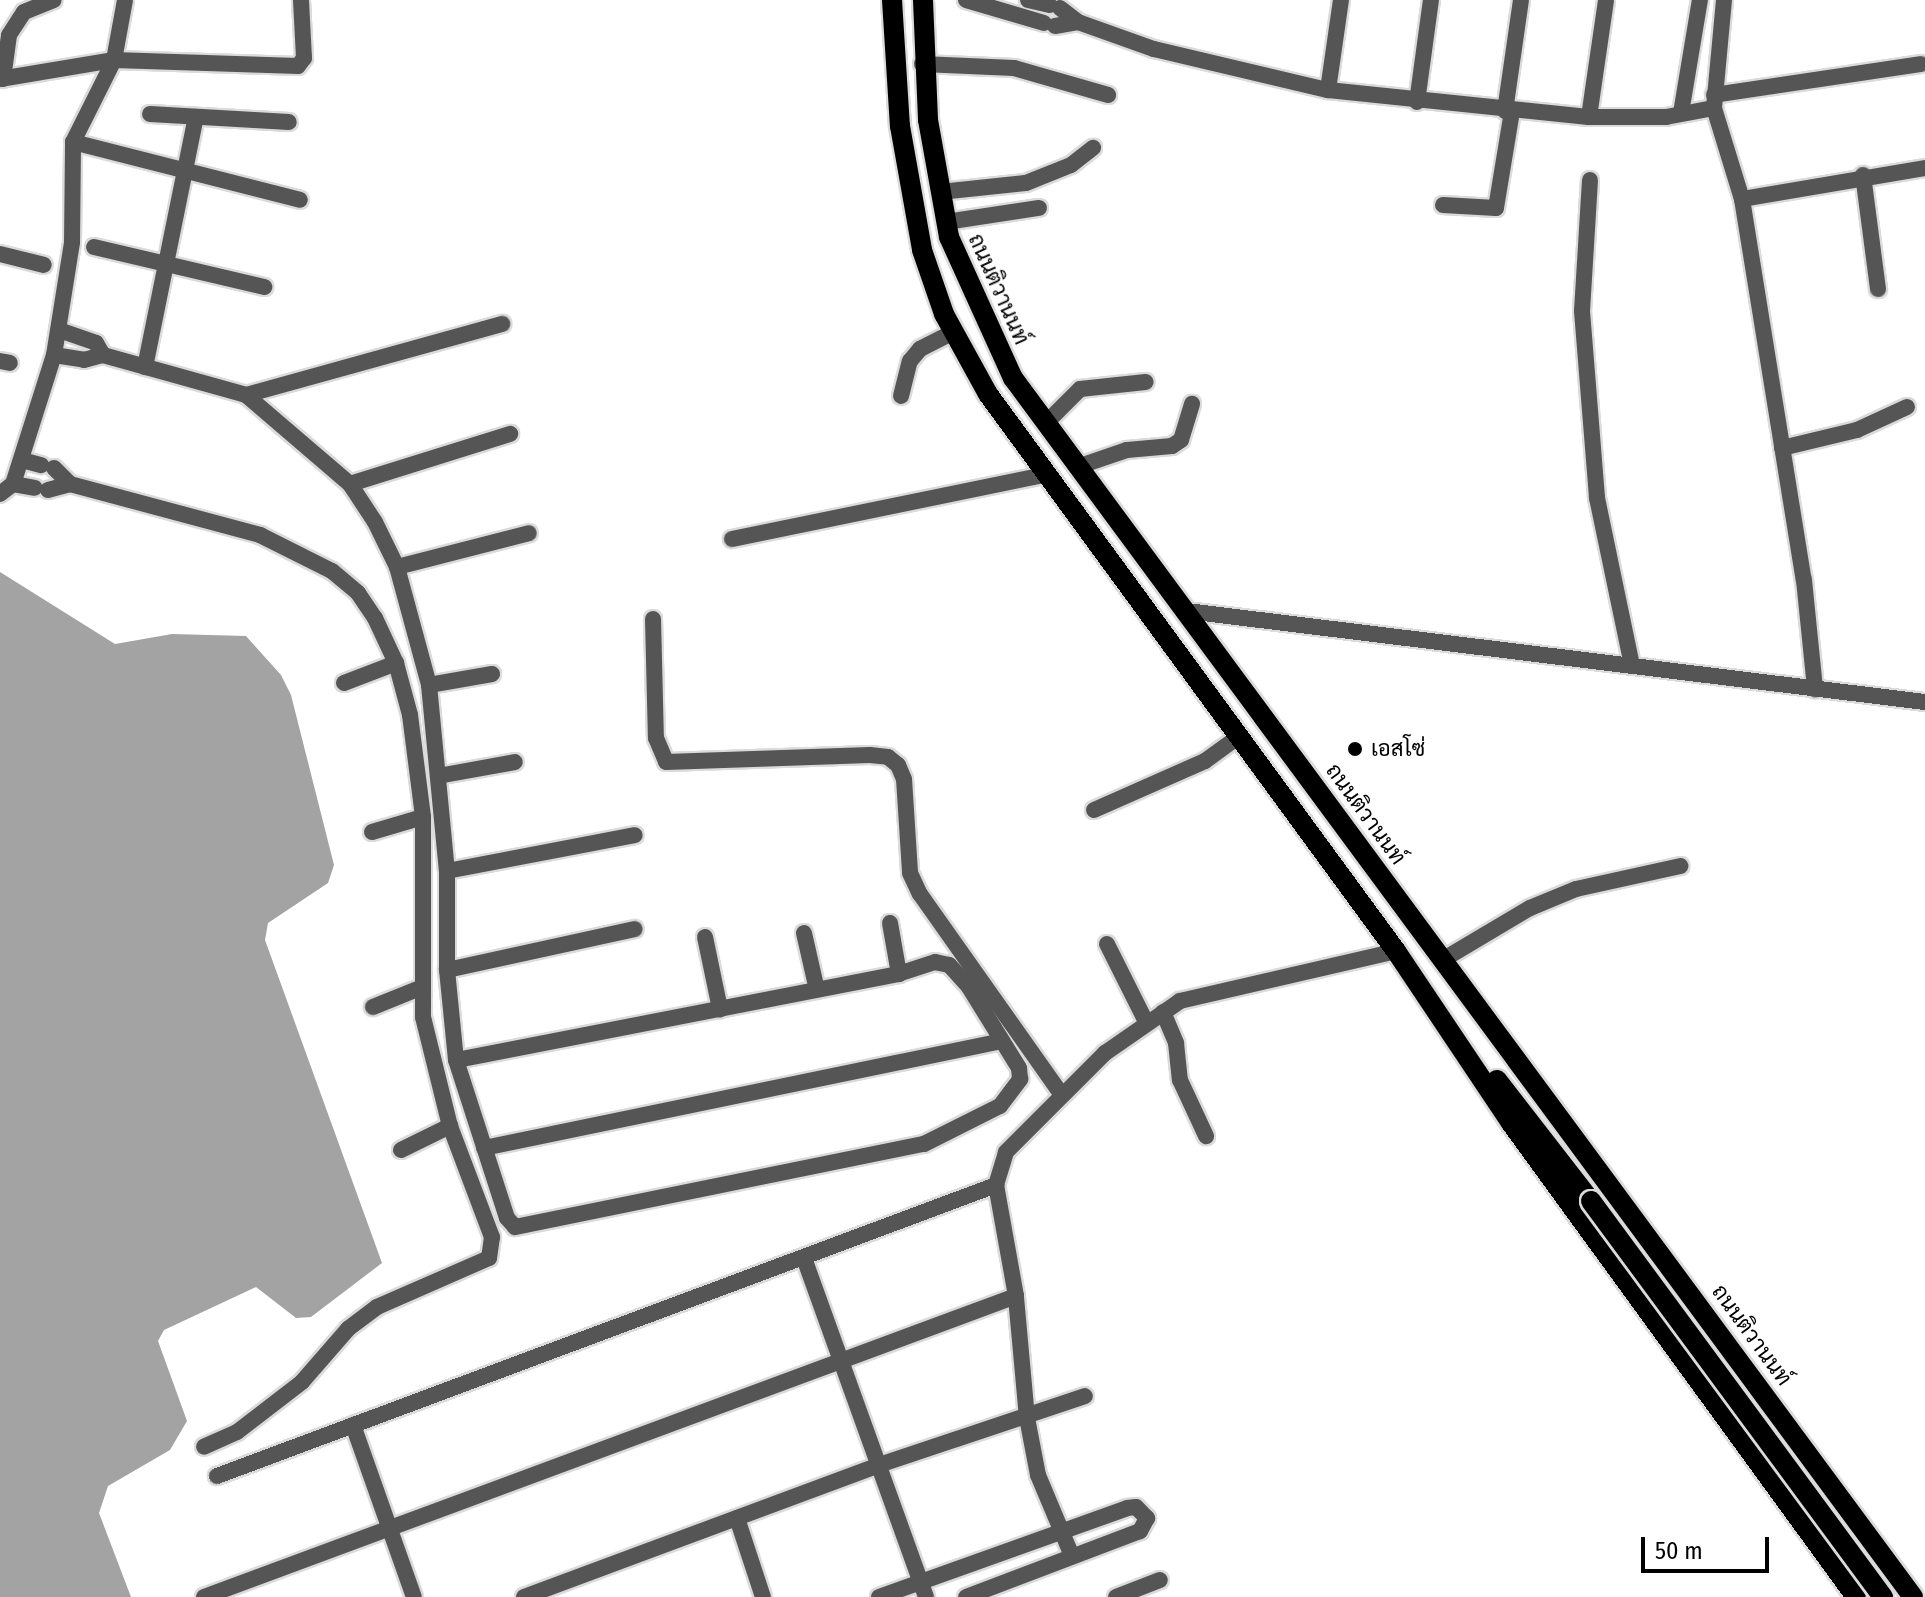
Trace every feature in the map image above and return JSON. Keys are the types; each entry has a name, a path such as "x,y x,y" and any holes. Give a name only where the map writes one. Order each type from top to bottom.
{"main road":[{"path":"892,0 908,187 922,250 954,332 988,394 1396,951 1591,1201 1883,1597"},
{"name":"ถนนติวานนท์","path":"923,0 922,64 946,222 973,298 1013,378 1913,1597"},
{"path":"1396,951 1519,1135 1856,1597"},
{"path":"1828,1557 1848,1561 1858,1554 1863,1530"}],"street":[{"path":"54,0 24,12 9,35 2,79 114,60 298,66 304,58 301,0"},
{"path":"70,484 42,489 7,489 22,460 59,330 72,242 73,142 114,60 125,0"},
{"path":"966,0 1007,6 1050,24 1078,22"},
{"path":"1028,0 1054,7 1078,22 1169,53 1328,90 1417,102 1589,117 1681,113 1714,101 1921,64"},
{"path":"1328,90 1341,0"},
{"path":"1417,102 1431,0"},
{"path":"1443,205 1496,208 1521,0"},
{"path":"1589,117 1606,0"},
{"path":"1681,113 1700,0"},
{"path":"1724,0 1714,101 1742,199 1804,580 1815,689"},
{"path":"922,64 1014,68 1108,95"},
{"path":"150,114 289,122"},
{"path":"145,367 196,117"},
{"path":"73,142 300,200"},
{"path":"940,192 1026,183 1071,165 1093,148"},
{"path":"1742,199 1863,175 1925,168"},
{"path":"1863,175 1878,289"},
{"path":"1590,180 1582,311 1597,498 1632,665"},
{"path":"946,222 1039,208"},
{"path":"94,247 264,287"},
{"path":"0,254 44,265"},
{"path":"246,395 502,324"},
{"path":"59,330 96,343 103,355"},
{"path":"901,396 910,361 920,349 954,332"},
{"path":"54,355 84,360 103,355 246,395 350,484 397,567 429,685 447,871 447,970 456,1060 507,1218 515,1227 529,1227 924,1144 954,1133 1016,1091 1019,1068 969,987 949,965 935,962 899,974 456,1060"},
{"path":"1046,423 1080,389 1146,382"},
{"path":"1077,467 1127,450 1172,446 1181,440 1192,404"},
{"path":"1782,448 1848,433 1907,407"},
{"path":"350,484 510,434"},
{"path":"22,460 48,467 70,484 260,535 332,571 358,593 396,663 410,715 423,817 420,988 450,1126 492,1237 489,1258 369,1313 302,1382 237,1432 204,1447"},
{"path":"732,539 1045,475"},
{"path":"397,567 529,533"},
{"path":"1187,611 1925,702"},
{"path":"653,619 656,738 666,762 870,755 888,757 898,765 904,779 910,873 920,894 1061,1094"},
{"path":"344,683 396,663"},
{"path":"429,685 492,674"},
{"path":"1094,810 1205,761 1238,737"},
{"path":"438,776 515,762"},
{"path":"372,832 423,817"},
{"path":"447,871 635,835"},
{"path":"1444,959 1530,908 1576,889 1681,866"},
{"path":"890,923 899,974"},
{"path":"447,970 635,929"},
{"path":"804,933 817,990"},
{"path":"705,937 720,1009"},
{"path":"1107,944 1146,1022"},
{"path":"1072,1556 1038,1475 1027,1418 1016,1296 996,1185 1006,1152 1061,1094 1146,1022 1163,1012 1204,993 1396,951"},
{"path":"373,1007 420,988"},
{"path":"1163,1012 1176,1043 1180,1080 1206,1136"},
{"path":"484,1148 1002,1041"},
{"path":"401,1150 450,1126"},
{"path":"217,1476 996,1185"},
{"path":"804,1258 923,1590"},
{"path":"204,1597 389,1531 1016,1296"},
{"path":"524,1597 879,1465 1027,1418 1085,1396"},
{"path":"353,1425 414,1597"},
{"path":"879,1597 923,1590 1127,1508 1136,1507 1147,1518 1140,1531 966,1597"},
{"path":"737,1518 763,1597"},
{"path":"1116,1597 1160,1580"}],"shaded area":[{"path":"0,572 115,644 172,634 246,636 281,675 291,695 334,865 328,883 268,923 265,940 382,1263 311,1317 296,1318 256,1287 164,1330 158,1341 187,1421 170,1450 108,1486 99,1513 131,1597 0,1597"}],"place":[{"name":"เอสโซ่","path":"1355,749"}]}
